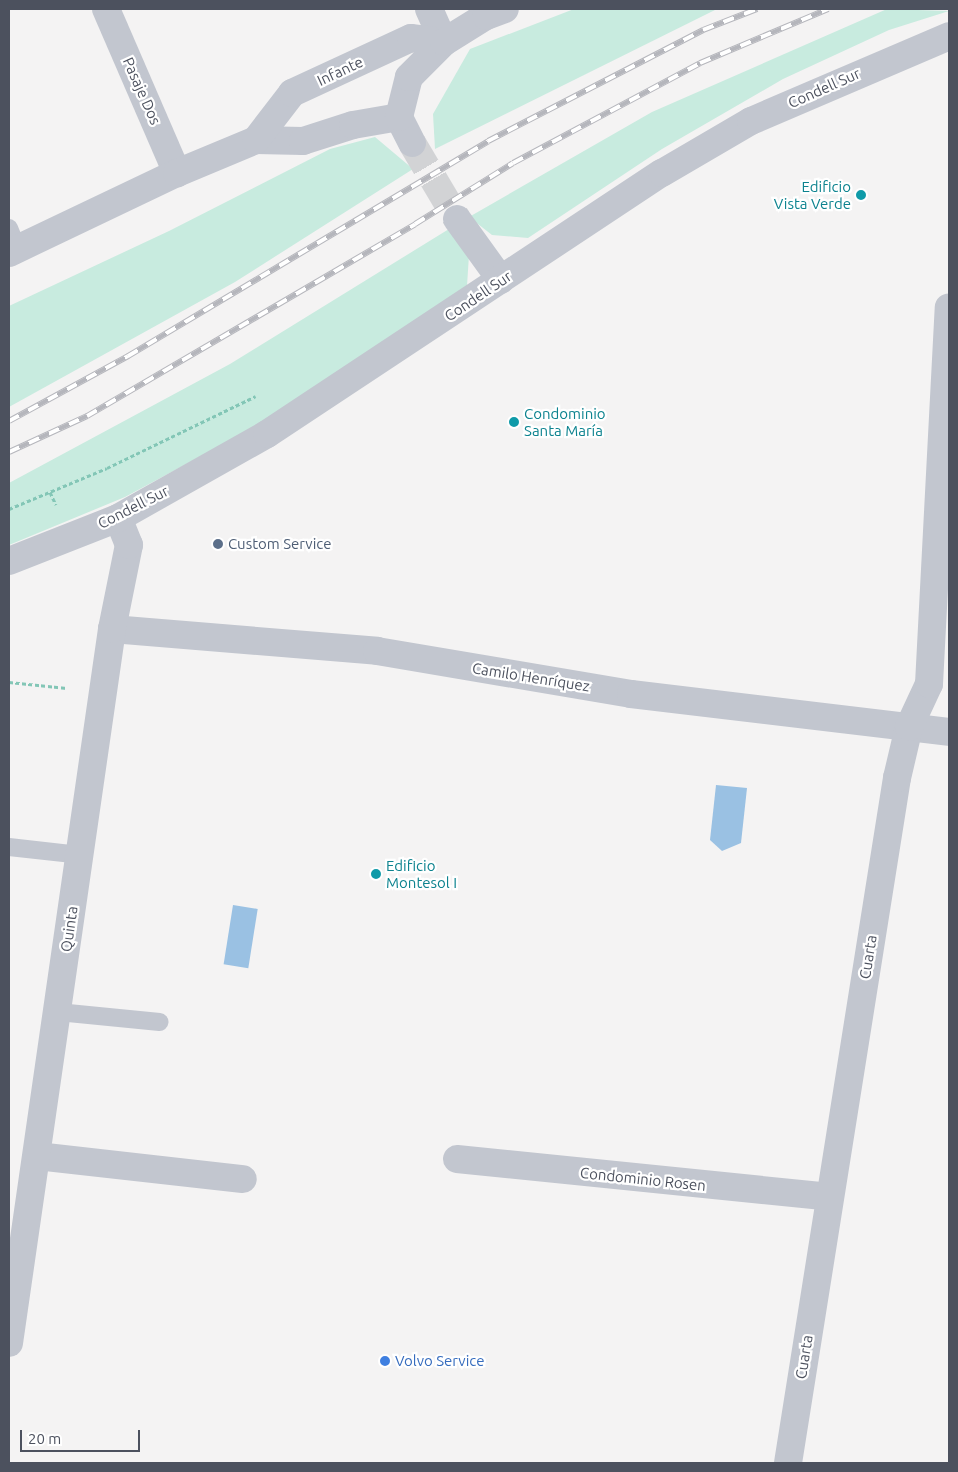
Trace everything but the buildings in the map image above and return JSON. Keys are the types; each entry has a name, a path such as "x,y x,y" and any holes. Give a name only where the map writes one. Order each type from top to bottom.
{"street":[{"name":"Pasaje Dos","path":"106,9 177,173"},
{"path":"429,9 444,42"},
{"path":"412,143 399,117 408,77 444,42 486,16 505,9"},
{"name":"Condell Sur","path":"9,561 118,518 267,434 662,173 751,121 949,36"},
{"name":"Infante","path":"256,140 292,93 411,38 444,42"},
{"name":"Infante","path":"12,243 56,230 177,173 256,140 303,141 353,125 399,117"},
{"path":"457,219 501,280"},
{"name":"Cuarta","path":"788,1463 828,1197 897,778 909,727 929,684 945,454 949,308"},
{"name":"Quinta","path":"9,1343 112,629 128,545 118,518"},
{"name":"Camilo Henríquez","path":"112,629 378,651 631,694 949,732"},
{"path":"37,1156 243,1179"},
{"name":"Condominio Rosen","path":"457,1159 828,1197"}],"lane":[{"path":"9,847 80,855"},
{"path":"58,1012 160,1022"}],"path":[{"path":"9,509 107,468 264,393"},
{"path":"9,682 103,692"}],"green space":[{"path":"574,9 717,9 435,149 433,114 470,49"},
{"path":"887,9 949,11 889,30 783,79 662,149 528,238 492,235 469,217 652,112"},
{"path":"375,137 413,169 235,282 9,407 9,306 169,231 330,149"},
{"path":"449,229 469,255 467,286 259,425 125,497 9,545 9,483 230,364"}],"water":[{"path":"716,785 747,788 741,843 722,851 710,840"},
{"path":"233,905 258,909 248,968 224,964"}],"tunnel":[{"path":"412,143 457,219"}],"railway":[{"path":"9,421 128,356 488,141 703,30 757,9"},
{"path":"9,452 87,416 415,224 513,163 700,63 828,9"}],"place":[{"name":"Edificio Vista Verde","path":"861,195"},
{"name":"Condominio Santa María","path":"514,422"},
{"name":"Custom Service","path":"218,544"},
{"name":"Edificio Montesol I","path":"376,874"},
{"name":"Volvo Service","path":"385,1361"}]}
